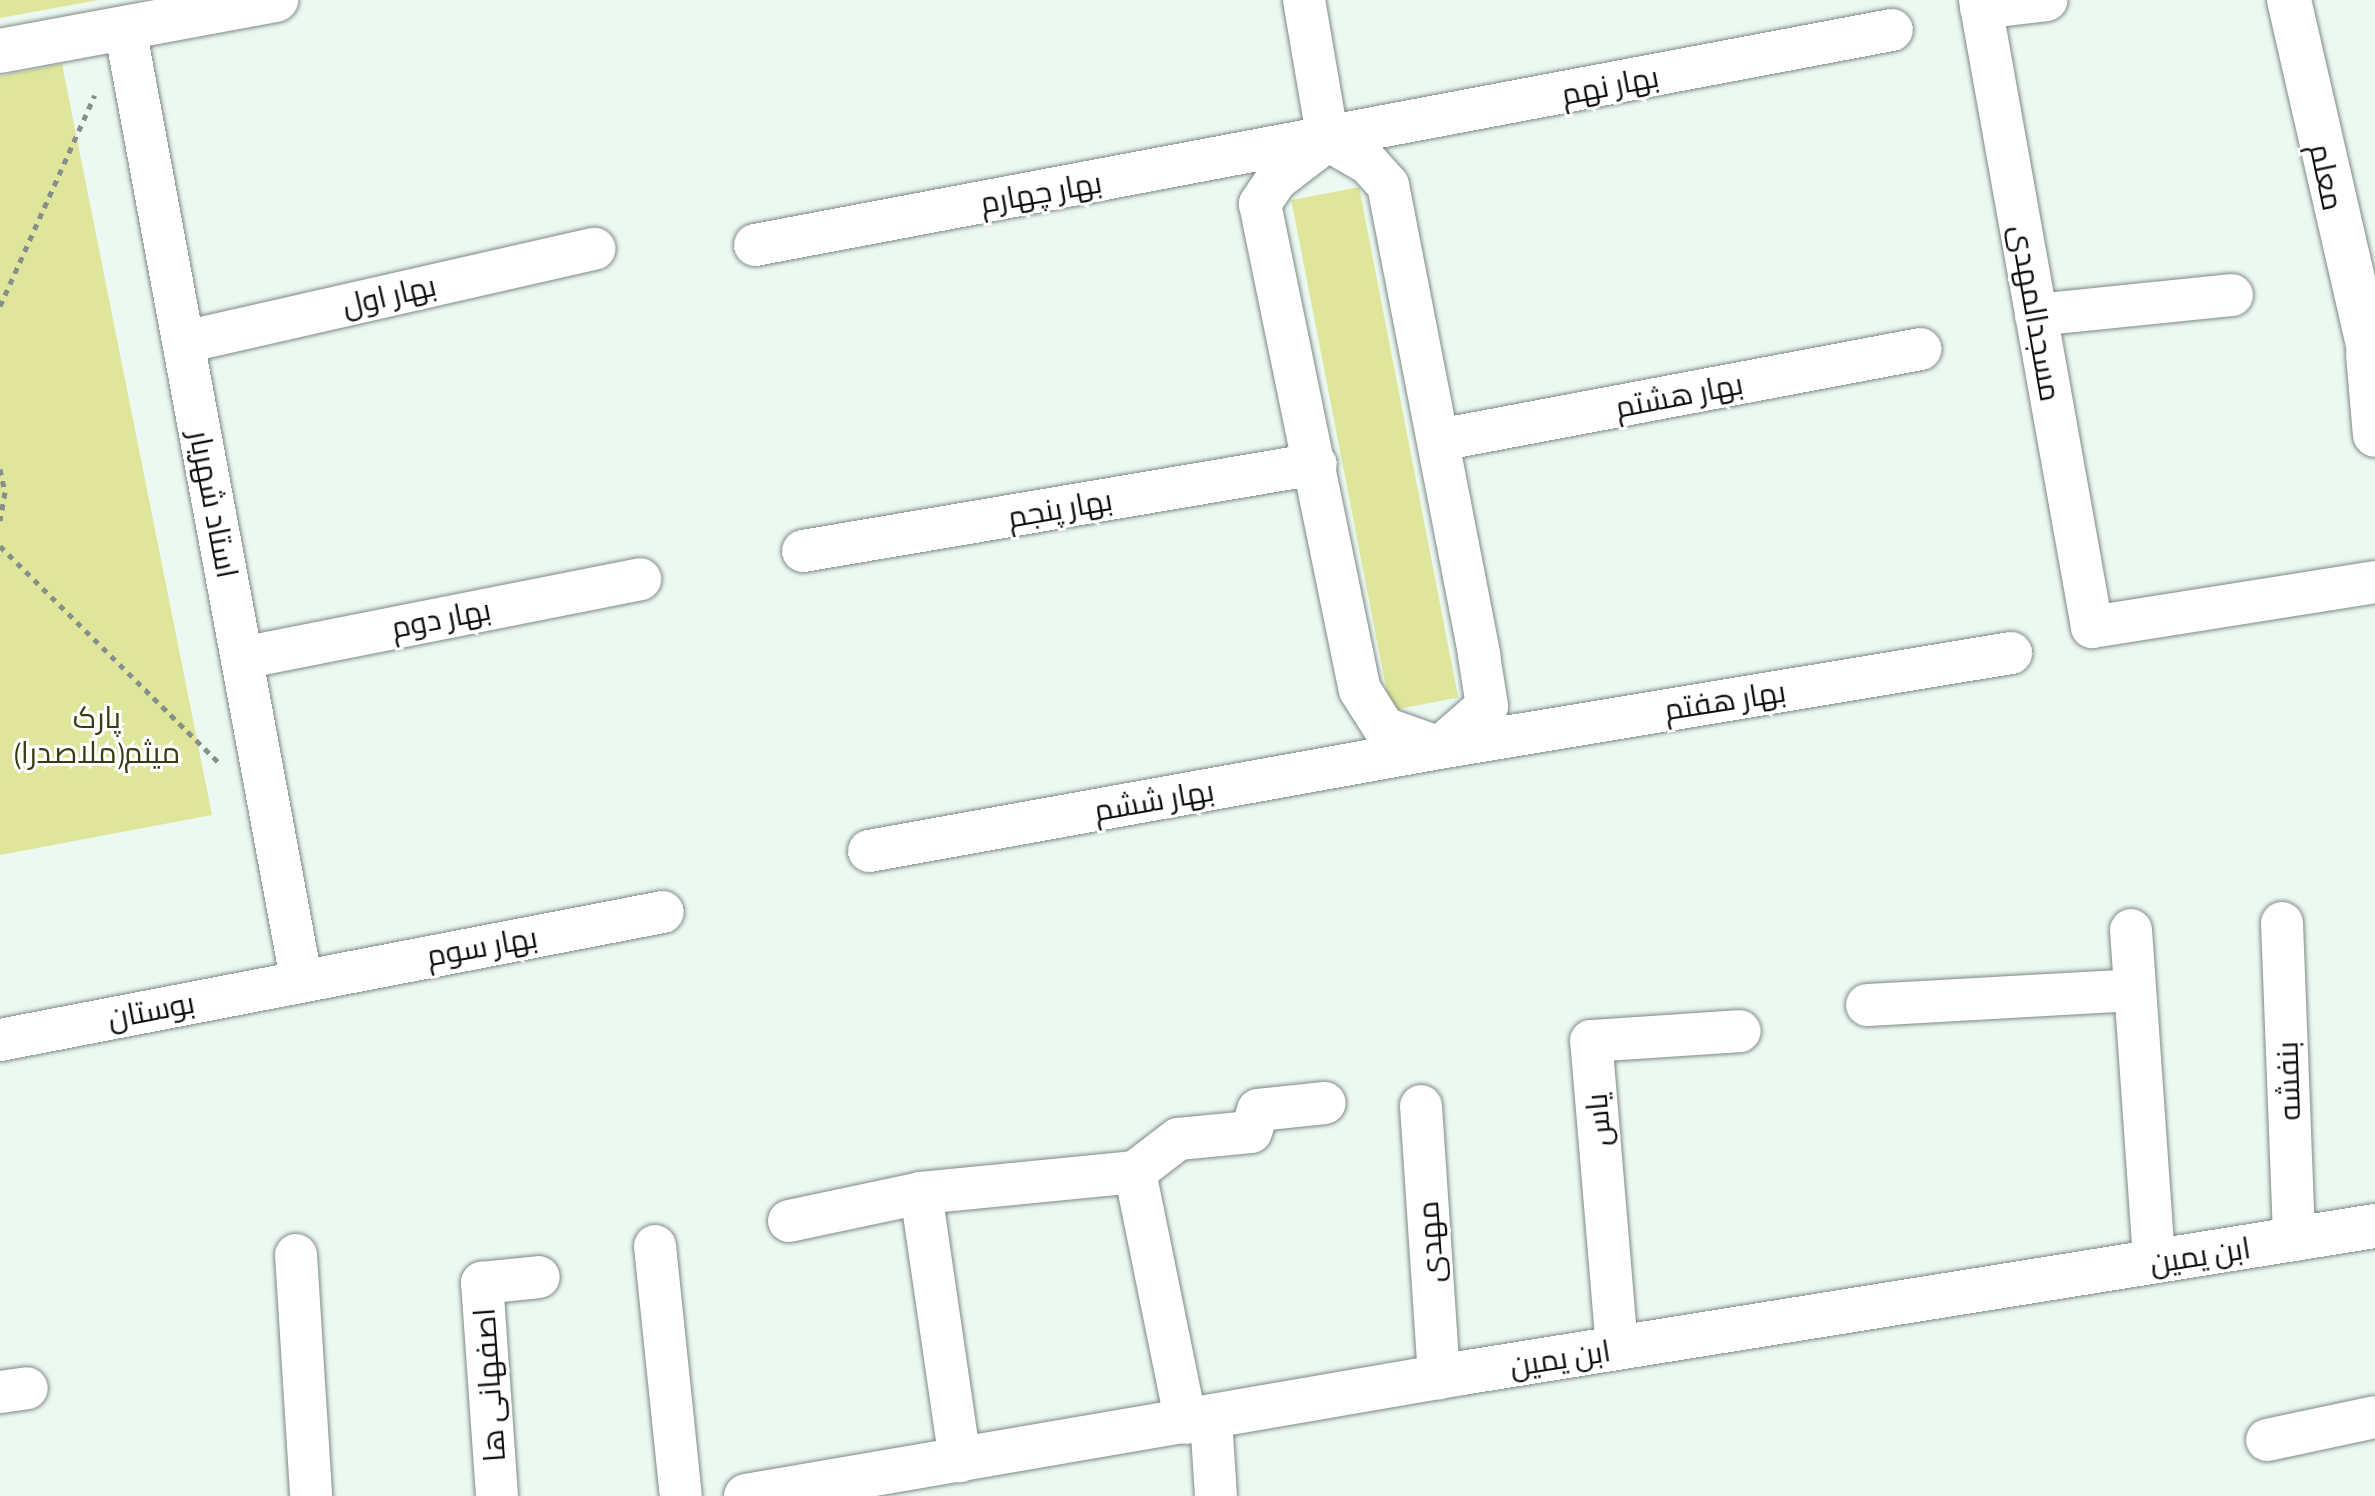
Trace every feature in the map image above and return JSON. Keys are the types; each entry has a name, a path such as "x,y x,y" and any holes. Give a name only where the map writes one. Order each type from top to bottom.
{"street":[{"path":"0,51 276,0"},
{"path":"1304,0 1328,140 1369,164 1388,185 1439,440 1487,706 1439,748 1384,728 1360,690 1316,464 1260,204 1276,180 1328,140"},
{"path":"1981,4 2047,0"},
{"name":"معلم","path":"2289,0 2371,365 2375,435"},
{"name":"مسجدالمهدی","path":"1981,4 2092,627 2375,582"},
{"name":"استاد شهریار","path":"125,28 301,979"},
{"name":"بهار نهم","path":"1328,140 1892,30"},
{"name":"بهار چهارم","path":"755,245 1328,140"},
{"name":"بهار اول","path":"184,342 595,249"},
{"path":"2036,315 2232,295"},
{"name":"بهار هشتم","path":"1439,440 1920,349"},
{"name":"بهار پنجم","path":"803,551 1316,464"},
{"name":"بهار دوم","path":"242,658 640,579"},
{"name":"بهار هفتم","path":"1439,748 2011,653"},
{"name":"بهار ششم","path":"869,851 1439,748"},
{"name":"بهار سوم","path":"301,979 663,912"},
{"name":"بنفشه","path":"2282,923 2294,1240"},
{"path":"2131,930 2154,1262"},
{"name":"بوستان","path":"0,1040 301,979"},
{"path":"1867,1005 2135,990"},
{"name":"یاس","path":"1617,1348 1591,1041 1740,1031"},
{"path":"789,1221 921,1193 1135,1172 1178,1139 1251,1132 1258,1110 1325,1103"},
{"name":"مهدی","path":"1421,1106 1439,1378"},
{"path":"1135,1172 1216,1496"},
{"path":"921,1193 960,1461"},
{"name":"ابن یمین","path":"746,1496 1617,1348 2375,1226"},
{"path":"655,1246 681,1496"},
{"path":"296,1255 311,1496"},
{"name":"اصفهانی ها","path":"497,1496 482,1283 539,1277"},
{"path":"2267,1440 2375,1417"}],"path":[{"path":"0,306 125,28"},
{"path":"0,469 5,492 0,521"},
{"path":"0,546 226,769"}],"green space":[{"path":"0,0 99,0 0,18"},
{"name":"پارک میثم(ملاصدرا)","path":"62,64 212,815 0,855 0,76"},
{"path":"1359,187 1458,697 1390,711 1291,200"}]}
